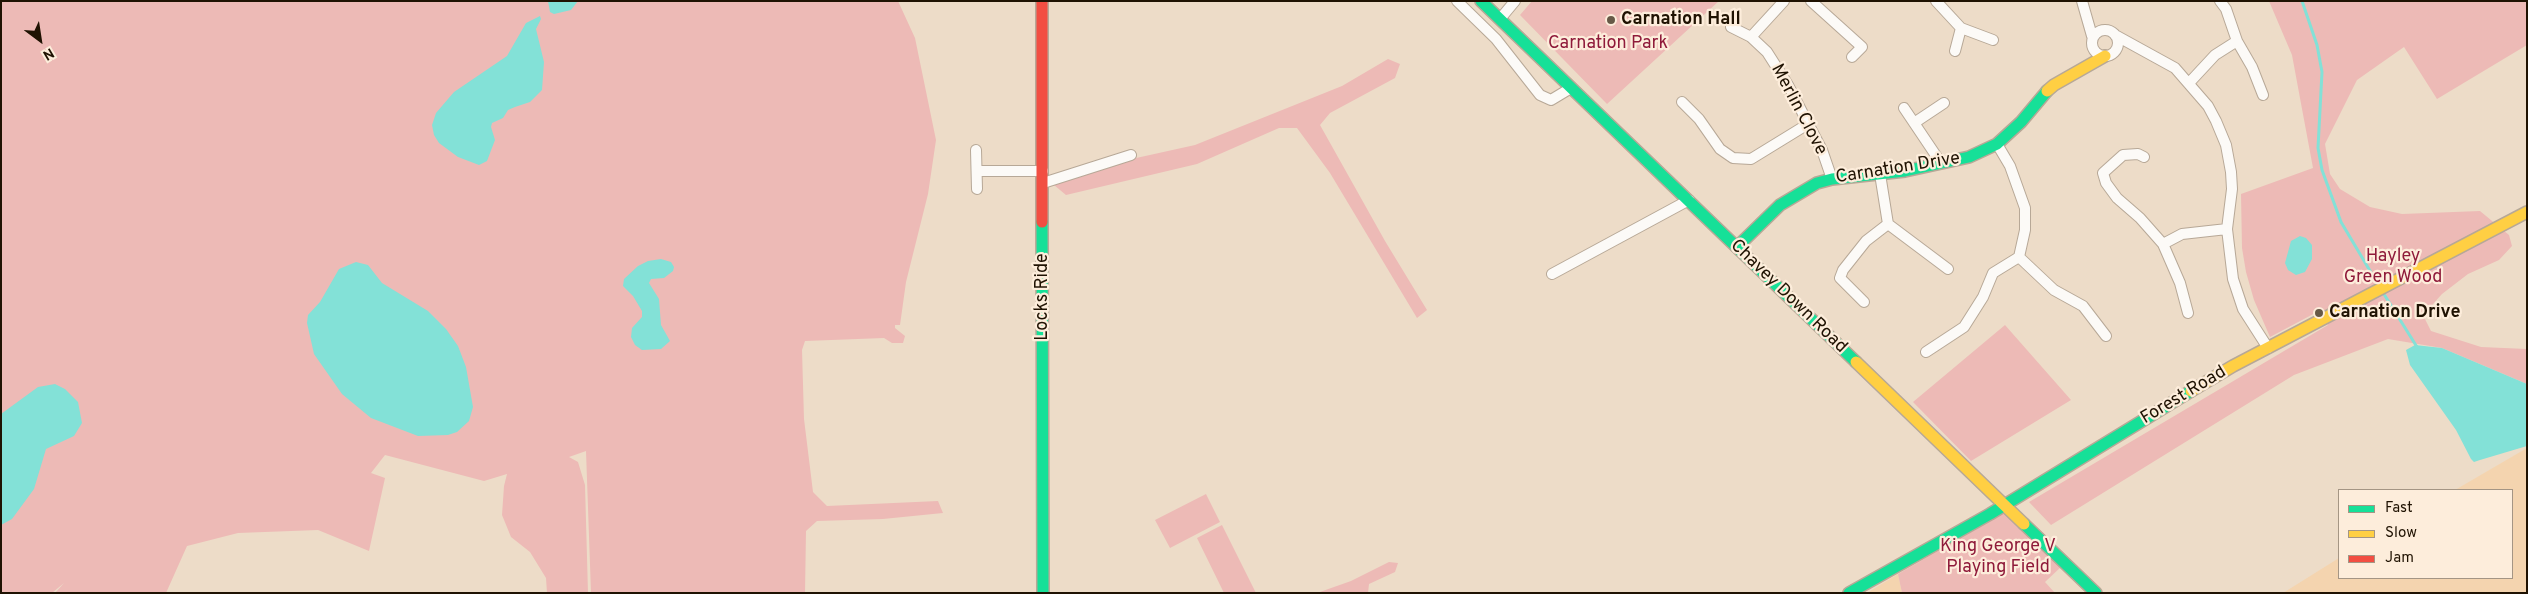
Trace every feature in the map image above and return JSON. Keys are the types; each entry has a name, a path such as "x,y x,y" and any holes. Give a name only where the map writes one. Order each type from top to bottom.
{"main road":[{"name":"Locks Ride","path":"1042,1 1043,593"},
{"name":"Chavey Down Road","path":"1481,1 2096,593"},
{"name":"Carnation Drive","path":"1737,247 1768,216 1798,192 1832,179 1880,174 1970,157 1997,144 2021,122 2054,84 2110,54"},
{"name":"Forest Road","path":"1850,593 2004,505 2233,366 2386,284 2527,212"}],"street":[{"path":"1456,1 1496,40 1540,96 1551,100 1570,88"},
{"path":"1500,19 1515,1"},
{"path":"1751,37 1784,1"},
{"path":"1811,1 1862,46 1852,57"},
{"path":"1936,1 1961,28 1993,40"},
{"path":"2220,1 2230,19 2236,41 2252,67 2263,94"},
{"path":"2079,69 2090,54 2092,38 2103,29 2083,4"},
{"path":"2083,4 2095,52 2110,54 2118,42 2115,35"},
{"name":"Merlin Clove","path":"1731,27 1751,37 1767,52 1822,150 1832,179"},
{"path":"1955,51 1961,28"},
{"name":"Carnation Drive","path":"2103,29 2109,30 2144,52 2175,68 2208,106 2226,145 2232,189 2227,229 2233,279 2243,309 2268,348"},
{"path":"2190,83 2215,55 2236,41"},
{"name":"Carnation Drive","path":"2110,54 2144,52"},
{"path":"1682,102 1698,119 1720,149 1733,158 1751,159 1808,124"},
{"path":"1914,123 1944,103"},
{"path":"1904,108 1941,163"},
{"path":"1926,352 1964,327 1983,296 1993,273 2019,257 2025,230 2025,208 2010,166 1997,144"},
{"path":"976,150 976,189"},
{"path":"2144,157 2138,154 2123,155 2103,173 2106,183 2117,198 2140,218 2163,244 2180,283 2188,312"},
{"path":"1043,184 1131,155"},
{"path":"977,171 1043,171"},
{"path":"1880,174 1888,224 1948,269"},
{"path":"1552,274 1689,200"},
{"path":"1864,302 1840,278 1842,270 1866,241 1888,224"},
{"path":"2163,244 2182,234 2227,229"},
{"path":"2019,257 2054,290 2083,306 2106,336"}],"shaded area":[{"path":"2527,448 2527,593 2283,593 2338,559 2338,579 2513,579 2513,489 2457,489"},
{"path":"1898,574 1902,593 1867,593"}],"green space":[{"path":"1,1 898,1 915,38 936,140 928,194 906,282 900,325 895,325 895,328 905,336 903,343 892,343 884,338 805,341 802,350 804,419 813,492 827,506 938,501 943,513 883,519 817,521 806,531 805,593 591,593 586,451 569,457 578,462 585,485 588,593 547,593 546,578 530,552 511,537 502,515 504,486 507,474 484,481 385,455 371,473 385,478 369,551 318,530 238,533 187,546 166,593 55,593 64,583 52,593 1,593"},
{"name":"Carnation Park","path":"1532,1 1719,1 1607,104 1520,15"},
{"name":"Hayley Green Wood","path":"2269,1 2527,1 2527,45 2437,99 2404,47 2357,80 2325,144 2330,174 2340,189 2370,207 2402,214 2480,211 2509,235 2512,246 2499,260 2468,274 2442,294 2423,315 2431,331 2481,347 2527,349 2527,384 2442,348 2388,339 2294,375 2051,525 2029,502 2328,325 2319,311 2270,337 2254,300 2246,272 2242,248 2241,194 2313,168 2292,55"},
{"path":"1388,59 1400,64 1395,78 1330,113 1320,125 1385,241 1427,310 1417,318 1330,173 1297,128 1279,128 1197,164 1066,195 1054,185 1064,174 1195,145 1342,86"},
{"path":"2005,325 2071,400 1971,461 1913,402"},
{"path":"1206,494 1220,522 1170,548 1155,520"},
{"name":"King George V Playing Field","path":"2004,513 2062,566 2045,582 2055,593 1902,593 1898,574"},
{"path":"1222,525 1256,593 1224,593 1197,538"},
{"path":"1389,562 1398,563 1395,572 1369,584 1368,593 1317,593 1351,581"}],"water":[{"path":"548,1 578,1 571,10 554,14 550,12"},
{"path":"540,16 541,19 536,29 544,62 542,90 530,102 508,110 503,118 492,123 491,127 495,140 487,161 479,165 458,157 439,143 434,135 432,125 436,113 454,92 507,56 526,23"},
{"path":"2300,236 2306,238 2312,245 2312,259 2305,272 2296,275 2288,270 2285,263 2291,241"},
{"path":"661,259 671,262 674,267 673,271 664,278 651,279 649,283 659,299 661,325 670,341 661,349 642,350 635,345 631,337 632,328 642,317 642,311 633,296 623,286 624,279 638,266 648,261"},
{"path":"356,262 368,265 382,283 428,311 446,329 458,346 466,367 473,407 469,421 457,432 448,435 418,436 371,418 342,394 314,354 307,323 308,315 320,302 339,269"},
{"path":"2415,345 2442,348 2527,384 2527,446 2474,462 2456,430 2410,365 2406,350"},
{"path":"55,384 65,389 78,402 82,423 74,436 46,449 34,489 12,519 1,525 1,414 38,387"}],"waterway":[{"path":"2302,1 2317,45 2322,72 2318,148 2322,170 2341,222 2379,286"},
{"path":"2382,291 2417,347"}],"traffic: fast":[{"path":"1481,1 1856,362"},
{"path":"1737,247 1780,205 1817,183 1832,179 1905,171 1969,157 1997,144 2021,122 2047,91"},
{"path":"1042,222 1043,593"},
{"path":"1849,593 1990,514 2191,391"},
{"path":"2024,524 2096,593"}],"traffic: slow":[{"path":"2047,91 2054,85 2105,56"},
{"path":"2191,391 2233,366 2527,212"},
{"path":"1856,362 2024,524"}],"traffic: jam":[{"path":"1042,1 1042,222"}],"place":[{"name":"Carnation Hall","path":"1611,20"},
{"name":"Carnation Drive","path":"2319,313"}]}
